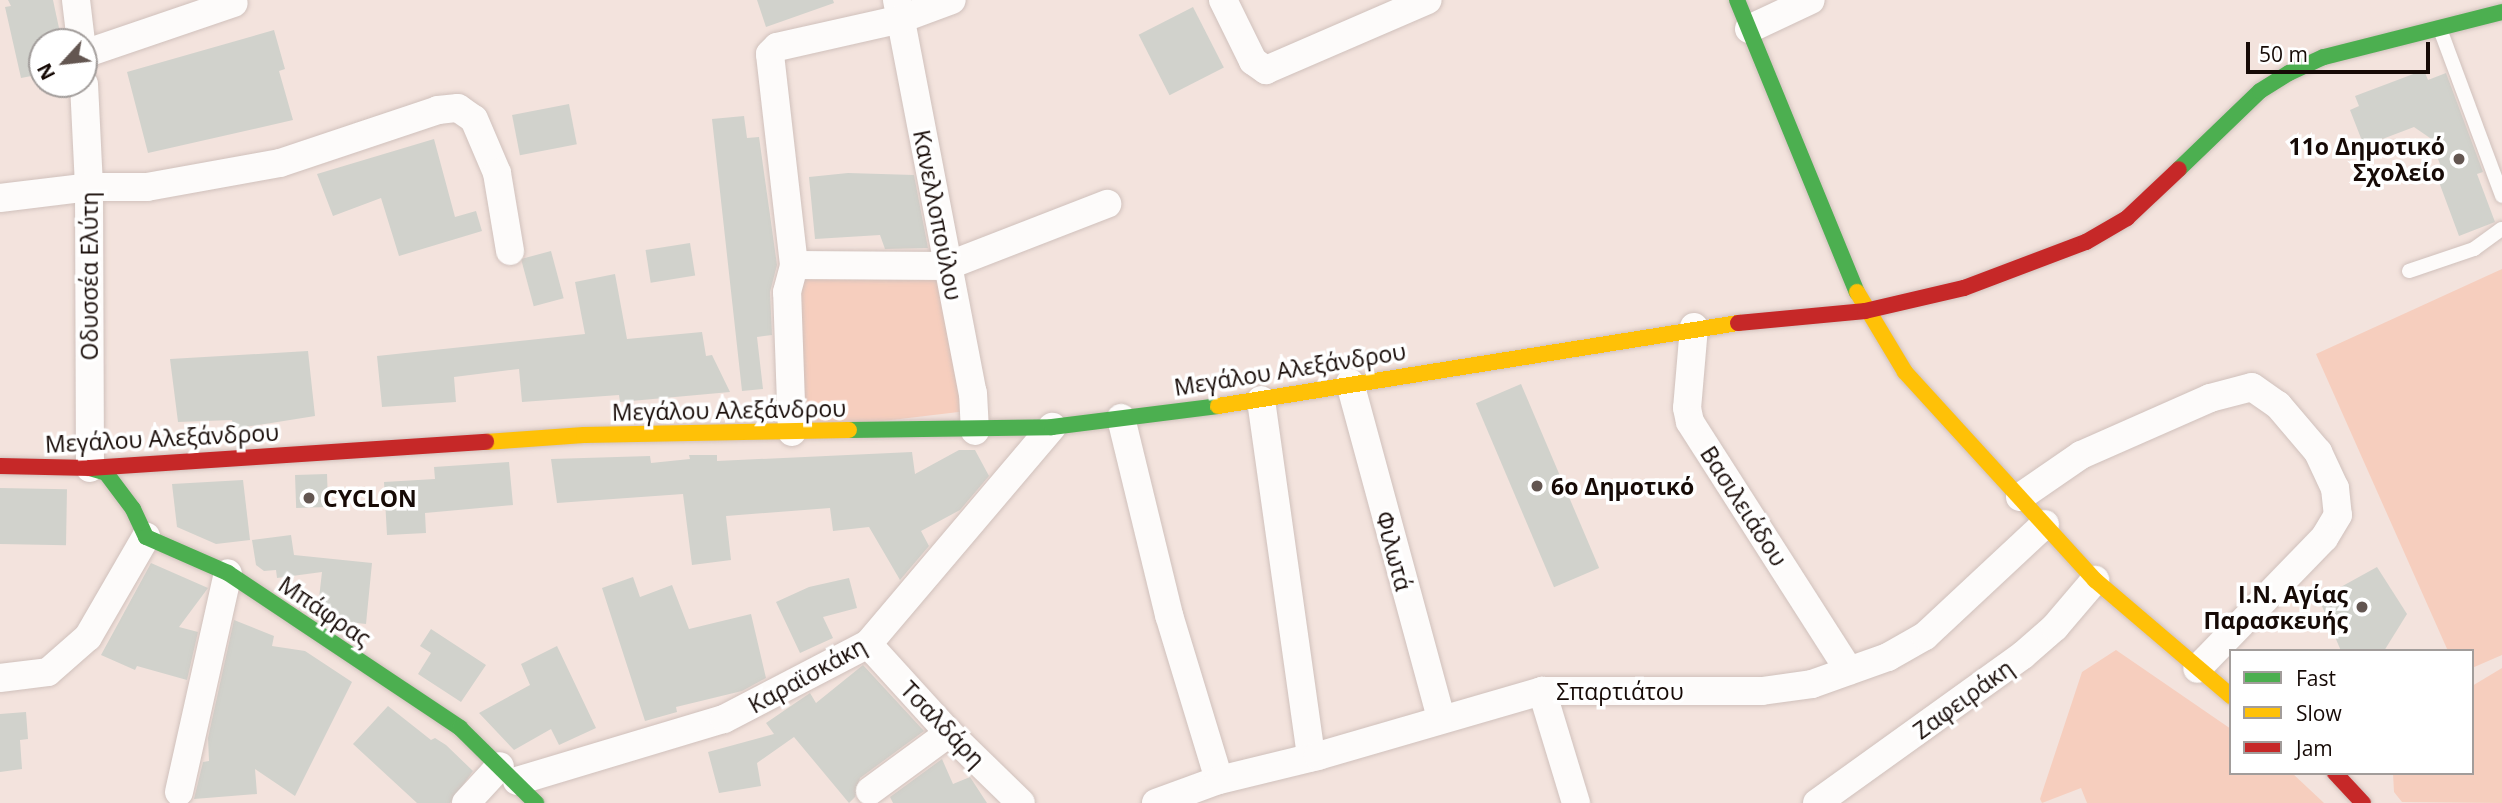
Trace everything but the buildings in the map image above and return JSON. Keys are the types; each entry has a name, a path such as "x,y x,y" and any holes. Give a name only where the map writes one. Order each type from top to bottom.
{"main road":[{"path":"1737,0 1865,311 1905,372 2095,580 2229,694"},
{"name":"Μεγάλου Αλεξάνδρου","path":"0,466 90,468 469,440 792,432 975,431 1052,427 1261,400 1694,327 1865,311 1964,288 2086,242 2127,218 2259,91 2289,73 2324,57 2502,12"},
{"path":"90,468 106,473 133,509 146,537"},
{"name":"Μπάφρας","path":"146,537 228,573 460,728 536,803"},
{"path":"2337,775 2363,803"}],"street":[{"path":"75,0 79,28"},
{"path":"792,432 786,292 794,265 770,54 777,47 899,9 952,0"},
{"path":"1223,0 1253,61 1266,70 1428,0"},
{"path":"1749,29 1811,0"},
{"path":"98,49 234,3"},
{"name":"Κανελλοπούλου","path":"899,9 973,393 975,431"},
{"name":"Οδυσσέα Ελύτη","path":"85,98 89,187 90,468"},
{"path":"0,198 89,187 147,187 280,163 438,110 458,108 474,119 497,173 510,251"},
{"path":"794,265 947,265 1107,204"},
{"name":"Βασιλειάδου","path":"1694,327 1686,408 1690,422 1849,671"},
{"name":"Φιλωτά","path":"1350,383 1441,718"},
{"path":"2020,497 2081,455 2210,398 2252,387 2278,404 2318,452 2337,495 2338,515 2324,538 2197,669"},
{"path":"1261,400 1311,758"},
{"path":"1122,418 1169,615 1219,780"},
{"name":"Καραϊσκάκη","path":"509,774 724,719 868,644 1052,427"},
{"name":"Σπαρτιάτου","path":"1156,803 1219,780 1311,758 1441,718 1542,691 1762,691 1812,684 1907,648 1925,636 2045,524"},
{"path":"0,678 48,671 88,638 146,537"},
{"path":"179,792 228,573"},
{"name":"Ζαφειράκη","path":"1817,803 2023,655 2055,627 2095,580"},
{"name":"Τσαλδάρη","path":"868,644 949,733 1021,803"},
{"path":"1542,691 1576,803"},
{"path":"870,790 949,733"},
{"path":"466,803 509,774"}],"lane":[{"path":"2439,28 2502,195"},
{"path":"2409,271 2474,249 2502,229"}],"shaded area":[{"path":"947,266 975,410 792,432 789,280"},
{"path":"2502,269 2502,655 2474,667 2474,649 2447,649 2316,354"},
{"path":"2116,650 2229,728 2229,775 2294,775 2324,803 2087,803 2081,788 2042,803 2040,799 2082,672"},
{"path":"2502,668 2502,803 2402,802 2394,792 2393,775 2474,775 2474,685"}],"traffic: fast":[{"path":"1737,0 1857,292"},
{"path":"2179,169 2260,91 2289,73 2324,57 2502,12"},
{"path":"849,430 1052,427 1218,406"},
{"path":"90,468 106,473 133,509 146,537 228,573 460,728 536,803"}],"traffic: slow":[{"path":"1857,292 1905,372 2095,580 2229,694"},
{"path":"1218,406 1738,323"},
{"path":"486,442 584,435 849,430"}],"traffic: jam":[{"path":"1738,323 1865,311 1964,288 2086,242 2127,218 2179,169"},
{"path":"0,466 90,468 486,442"},
{"path":"2337,775 2363,803"}],"place":[{"name":"11ο Δημοτικό Σχολείο","path":"2459,159"},
{"name":"6ο Δημοτικό","path":"1537,486"},
{"name":"CYCLON","path":"309,498"},
{"name":"Ι.Ν. Αγίας Παρασκευής","path":"2362,607"}]}
